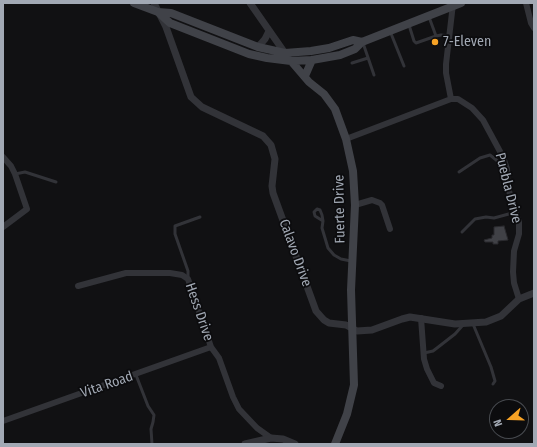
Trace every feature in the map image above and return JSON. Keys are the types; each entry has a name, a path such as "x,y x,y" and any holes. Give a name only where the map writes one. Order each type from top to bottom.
{"main road":[{"path":"134,3 158,12 171,14 258,47 285,53 329,48 353,40 362,42"},
{"path":"158,12 170,23 249,54 290,61 312,60 340,55 355,49 362,42 456,4"},
{"path":"305,76 312,60"},
{"name":"Fuerte Drive","path":"290,61 309,82 324,94 338,114 346,139 353,171 355,205 352,328 354,364 353,391 347,414 335,444"}],"street":[{"name":"Calavo Drive","path":"154,3 166,28 191,97 202,107 263,136 271,145 276,159 272,186 273,193 316,311 324,320 329,323 346,325 357,331 372,330 410,317 455,324 486,322 496,318 519,299 534,293"},
{"name":"Fuerte Drive","path":"250,3 290,61"},
{"path":"526,3 531,23 534,28"},
{"path":"346,139 451,99 446,68 446,56 456,4"},
{"path":"258,47 266,39 269,31"},
{"name":"Puebla Drive","path":"451,99 458,99 466,103 483,120 503,157 508,187 513,206 520,222 519,234 514,251 513,272 514,283 519,299"},
{"path":"3,157 11,166 15,174 27,209 3,227"},
{"path":"355,205 372,200 380,203 390,229"},
{"name":"Hess Drive","path":"78,286 126,273 170,273 182,275 188,278 211,347 219,358 233,397 239,409 257,428 271,438"},
{"path":"421,318 427,369 434,383 441,386"},
{"name":"Vita Road","path":"3,421 136,375 211,347"},
{"path":"245,444 271,438 283,439 295,444"}],"lane":[{"path":"429,16 436,36"},
{"path":"409,24 416,43 436,36 450,36"},
{"path":"390,31 404,66"},
{"path":"362,42 374,75"},
{"path":"352,63 368,58"},
{"path":"459,172 480,158 490,155 506,168"},
{"path":"15,174 25,172 56,182"},
{"path":"462,232 475,219 486,217 494,218 516,212"},
{"path":"188,278 188,271 175,234 175,226 200,217"},
{"path":"322,221 322,228 326,243 331,252 344,261 353,261"},
{"path":"472,323 491,367 495,381 493,384"},
{"path":"424,353 433,351 465,324"},
{"path":"136,375 142,392 154,415 150,429 152,444"}],"building":[{"path":"504,226 508,240 498,241 498,244 493,244 493,242 485,242 484,240 492,238 492,235 494,235 494,227"}],"place":[{"name":"7-Eleven","path":"435,42"}]}
